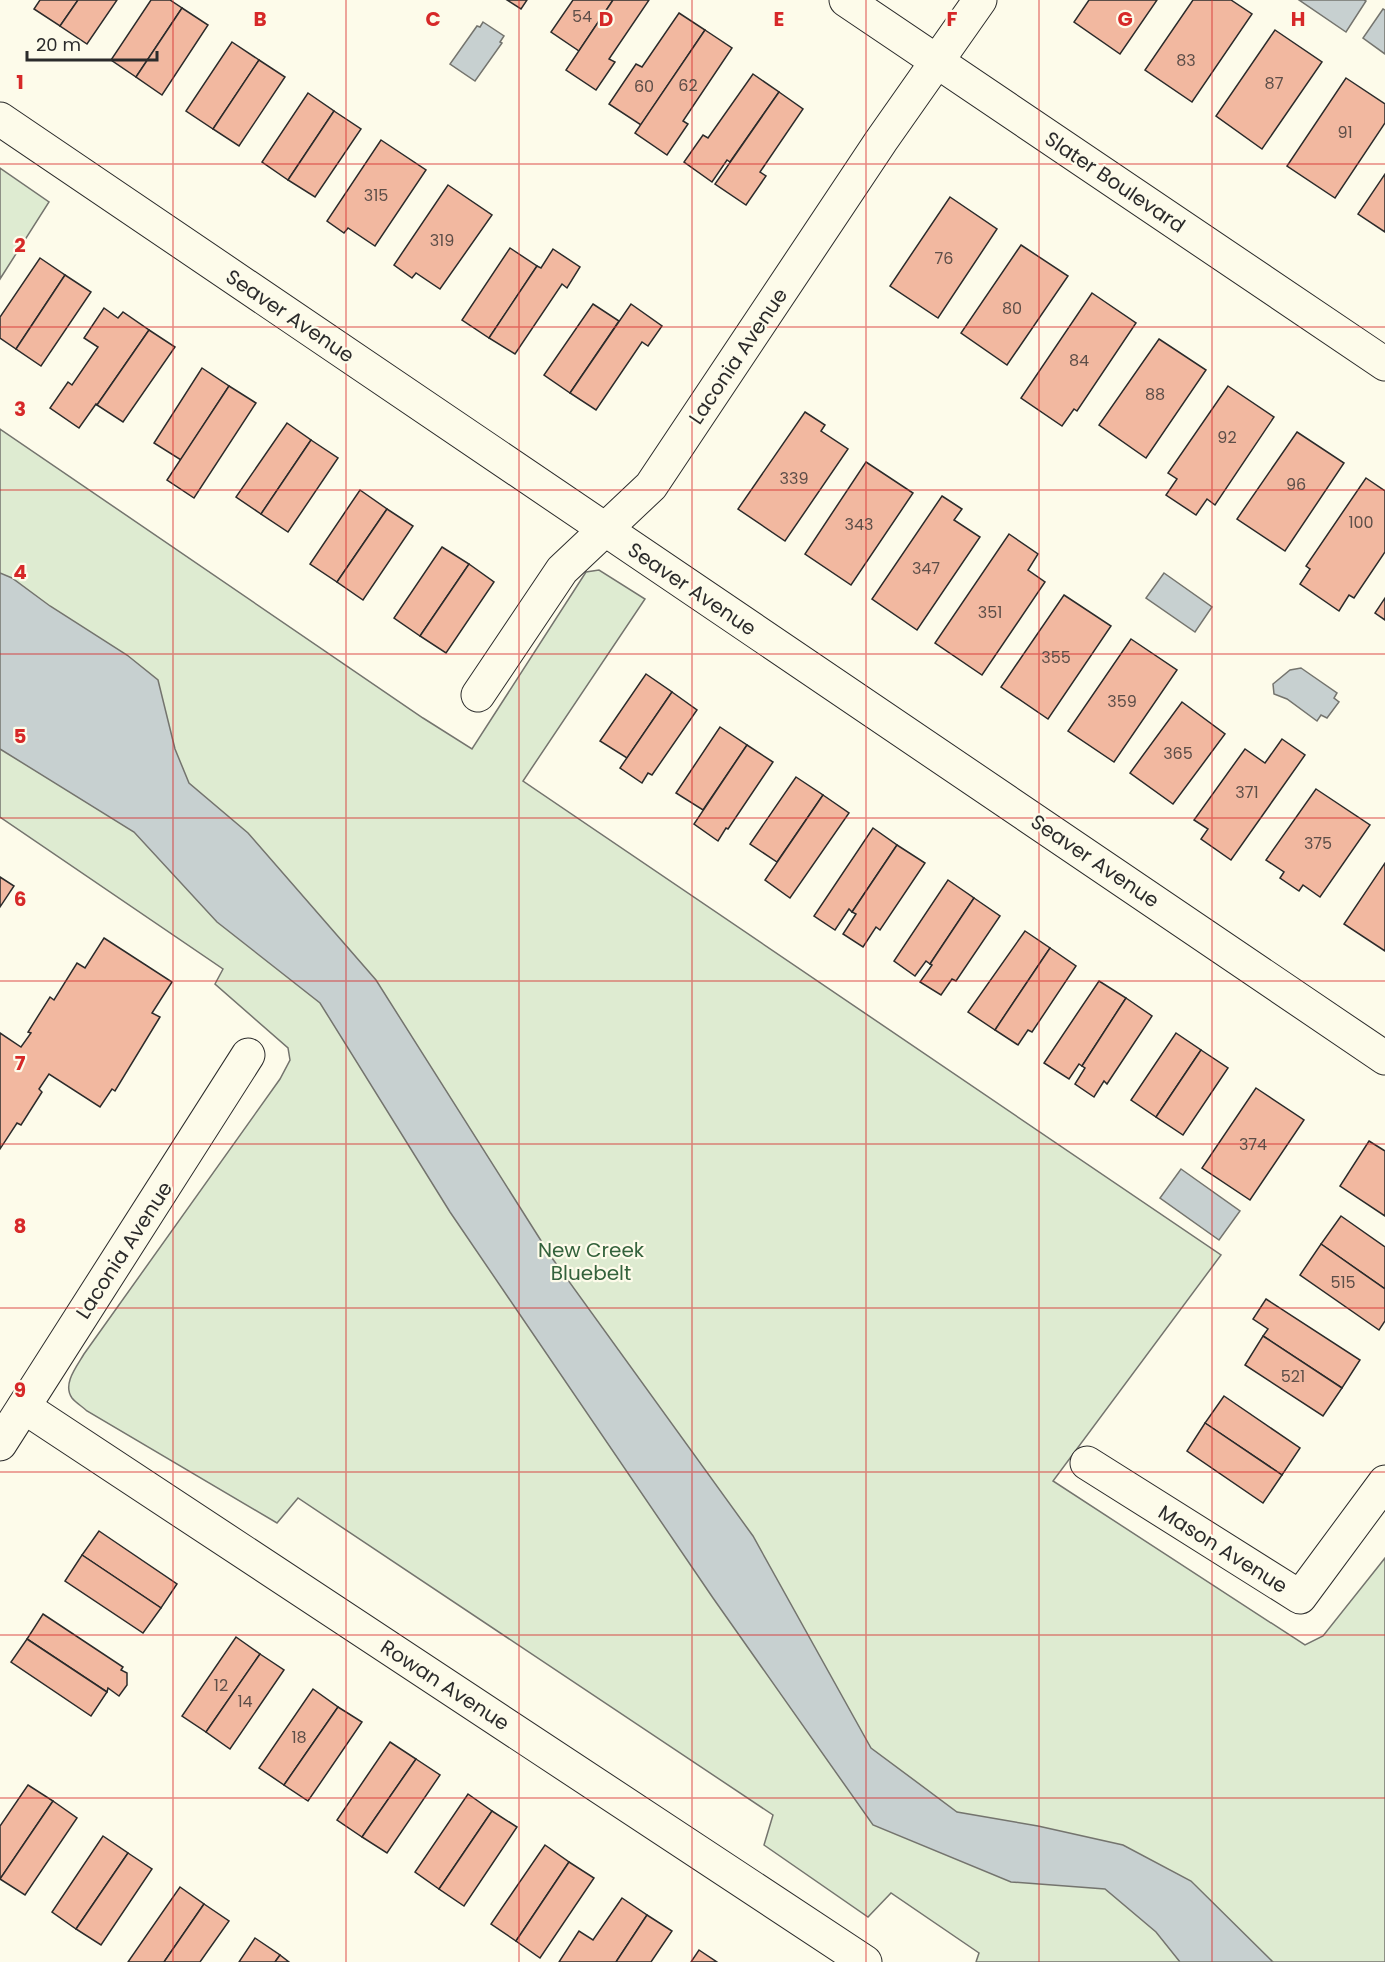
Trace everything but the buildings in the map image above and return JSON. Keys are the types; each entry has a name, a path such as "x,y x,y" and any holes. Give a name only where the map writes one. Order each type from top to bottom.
{"street":[{"name":"Slater Boulevard","path":"846,0 1385,364"},
{"name":"Laconia Avenue","path":"478,695 562,570 651,486 881,141 980,0"},
{"name":"Seaver Avenue","path":"0,119 1385,1058"},
{"name":"Laconia Avenue","path":"0,1444 248,1055"},
{"name":"Rowan Avenue","path":"24,1407 865,1962"},
{"name":"Mason Avenue","path":"1087,1464 1300,1597 1385,1482"}],"green space":[{"path":"0,168 49,202 0,279"},
{"name":"New Creek Bluebelt","path":"0,429 423,718 472,749 586,572 599,570 645,599 523,781 1221,1255 1053,1481 1305,1645 1323,1636 1385,1558 1385,1962 976,1962 979,1953 891,1893 868,1917 764,1845 773,1815 298,1498 277,1523 87,1411 72,1398 69,1393 70,1381 84,1354 280,1079 290,1060 288,1048 215,984 223,969 0,817"}],"shaded area":[{"path":"1299,0 1364,0 1366,1 1346,32"},
{"path":"1383,9 1385,10 1385,54 1363,38"},
{"path":"483,22 504,36 500,42 502,43 475,81 450,64 477,26 480,27"},
{"path":"0,573 12,578 50,606 127,655 158,680 175,749 189,783 248,833 376,980 552,1258 753,1536 871,1748 957,1812 1038,1826 1123,1845 1191,1881 1273,1962 1180,1962 1156,1932 1105,1889 1011,1882 873,1825 713,1598 450,1212 320,1003 217,922 134,832 0,749"},
{"path":"1164,573 1212,607 1195,632 1146,598"},
{"path":"1301,668 1337,693 1334,698 1339,702 1327,718 1321,715 1317,721 1287,699 1274,694 1273,684 1290,670"},
{"path":"1181,1169 1240,1211 1219,1240 1160,1198"}]}
